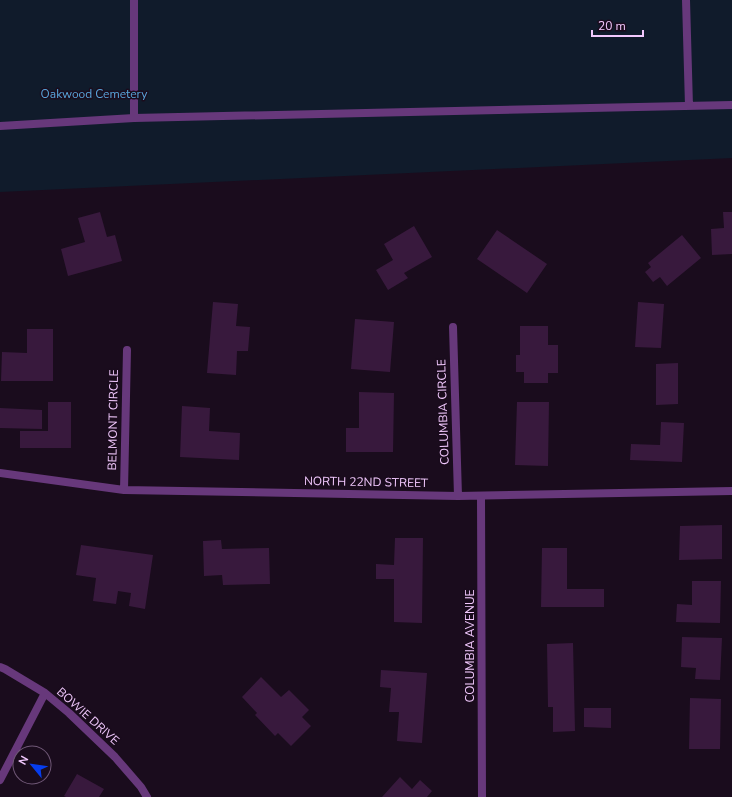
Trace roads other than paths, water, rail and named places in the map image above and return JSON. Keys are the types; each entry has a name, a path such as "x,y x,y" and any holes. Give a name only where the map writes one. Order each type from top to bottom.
{"street":[{"path":"134,0 134,118"},
{"path":"686,0 689,106"},
{"path":"0,126 134,118 732,105"},
{"name":"COLUMBIA CIRCLE","path":"453,328 458,496"},
{"name":"BELMONT CIRCLE","path":"124,490 127,350"},
{"name":"NORTH 22ND STREET","path":"0,473 124,490 458,496 732,491"},
{"name":"COLUMBIA AVENUE","path":"481,496 482,797"},
{"name":"BOWIE DRIVE","path":"0,667 45,693 69,713 115,757 141,787 147,797"},
{"path":"0,780 45,693"}],"park label":[{"name":"Oakwood Cemetery","path":"94,94"}]}
